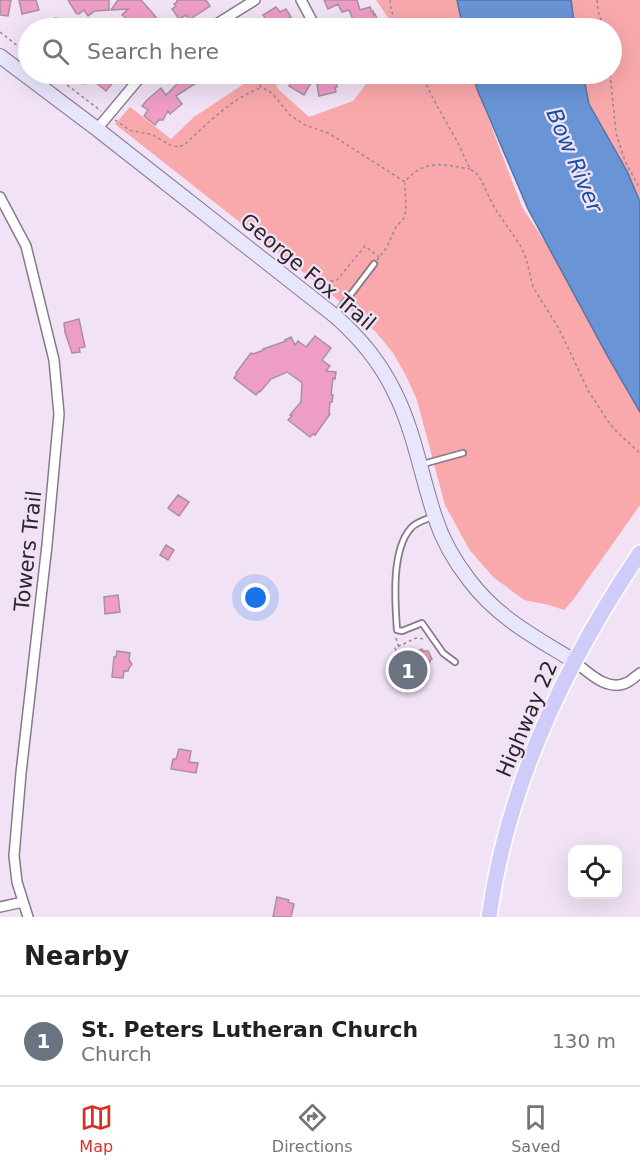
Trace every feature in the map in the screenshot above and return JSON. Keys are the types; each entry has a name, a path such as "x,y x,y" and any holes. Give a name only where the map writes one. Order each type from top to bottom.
{"main road":[{"name":"Highway 22","path":"489,917 501,856 523,780 548,717 574,661 599,616 640,553"}],"street":[{"path":"226,18 255,0"},
{"path":"301,0 311,18"},
{"name":"George Fox Trail","path":"0,56 18,70"},
{"name":"George Fox Trail","path":"37,84 335,316 362,342 381,367 395,392 435,516 452,555 490,604 513,624 574,661"},
{"path":"97,129 135,84"},
{"name":"Towers Trail","path":"0,197 26,246 54,360 59,414 14,856 17,882 28,917"},
{"path":"574,661 595,678 618,686 640,674"},
{"path":"0,907 23,902"}],"lane":[{"path":"335,316 374,264"},
{"path":"420,465 463,453"},
{"path":"435,516 412,526 400,553 397,569 397,630 400,632 422,623 443,653 455,662"}],"path":[{"path":"390,0 394,18"},
{"path":"597,0 600,18"},
{"path":"0,32 18,46"},
{"path":"66,84 101,110"},
{"path":"259,84 272,93 285,110 296,119 305,125 328,133 405,182"},
{"path":"426,84 470,169"},
{"path":"611,84 616,133 625,160 640,189"},
{"path":"114,119 133,131 153,135 170,145 180,147 224,110 243,96 261,87"},
{"path":"120,129 123,126"},
{"path":"374,264 404,218 406,211 405,182 415,171 429,165 470,169 481,180 494,207 520,245 526,258 533,287 559,329 589,392 610,424 640,453"},
{"path":"323,307 331,296 323,286 327,279 336,280 365,246 379,257"},
{"path":"400,632 395,639 400,651"},
{"path":"400,678 393,663 398,655 395,648 416,638 426,639"}],"shaded area":[{"path":"376,0 457,0 461,18 388,18"},
{"path":"571,0 640,0 640,202 627,171 589,104 585,84 622,84 622,18 574,18"},
{"path":"244,84 276,84 278,89 309,117 353,101 366,84 476,84 522,207 594,317 640,405 640,505 564,610 524,600 493,577 469,549 445,505 417,400 393,353 375,331 115,124 130,107 171,139 194,117"}],"water":[{"path":"457,0 571,0 574,18 461,18"},
{"name":"Bow River","path":"476,84 585,84 589,104 627,171 640,202 640,412 528,209"}],"building":[{"path":"0,0 11,0 8,16 0,15"},
{"path":"19,0 36,0 39,10 22,14"},
{"path":"68,0 109,0 109,10 95,11 88,16 84,10 79,14"},
{"path":"118,0 141,0 156,17 126,18 122,15 128,9 111,10"},
{"path":"177,0 206,0 210,6 192,18 188,18 186,15 178,18 172,9"},
{"path":"324,0 357,0 360,10 370,7 377,18 352,18 349,10 342,12 338,4 328,9"},
{"path":"276,7 280,12 286,9 291,17 265,18 263,15"},
{"path":"98,84 112,84 106,91"},
{"path":"177,84 195,84 176,96 182,104 170,114 168,111 163,120 159,120 155,125 144,116 148,110 142,106 161,88 166,95"},
{"path":"290,84 310,84 304,95 289,86"},
{"path":"317,84 337,84 336,92 319,96"},
{"path":"79,319 85,347 79,348 80,352 72,353 64,323"},
{"path":"315,336 331,348 322,360 330,366 326,371 336,372 335,379 333,378 330,414 315,435 310,437 288,420 301,402 302,383 297,379 287,372 271,379 256,395 234,378 251,353 264,350 291,337 295,345 298,341 306,347"},
{"path":"178,495 189,502 179,516 168,508"},
{"path":"166,545 174,550 168,560 160,555"},
{"path":"118,595 120,612 105,614 104,597"},
{"path":"422,649 428,651 432,659 429,665 417,670 424,684 406,692 395,662"},
{"path":"117,651 130,653 129,660 132,664 128,671 124,671 123,678 112,677 114,657"},
{"path":"179,749 191,751 189,762 198,763 196,773 171,769 173,759 176,759"},
{"path":"277,897 294,904 291,917 273,917"}],"place":[{"name":"St. Peters Lutheran Church","path":"408,670"}]}
